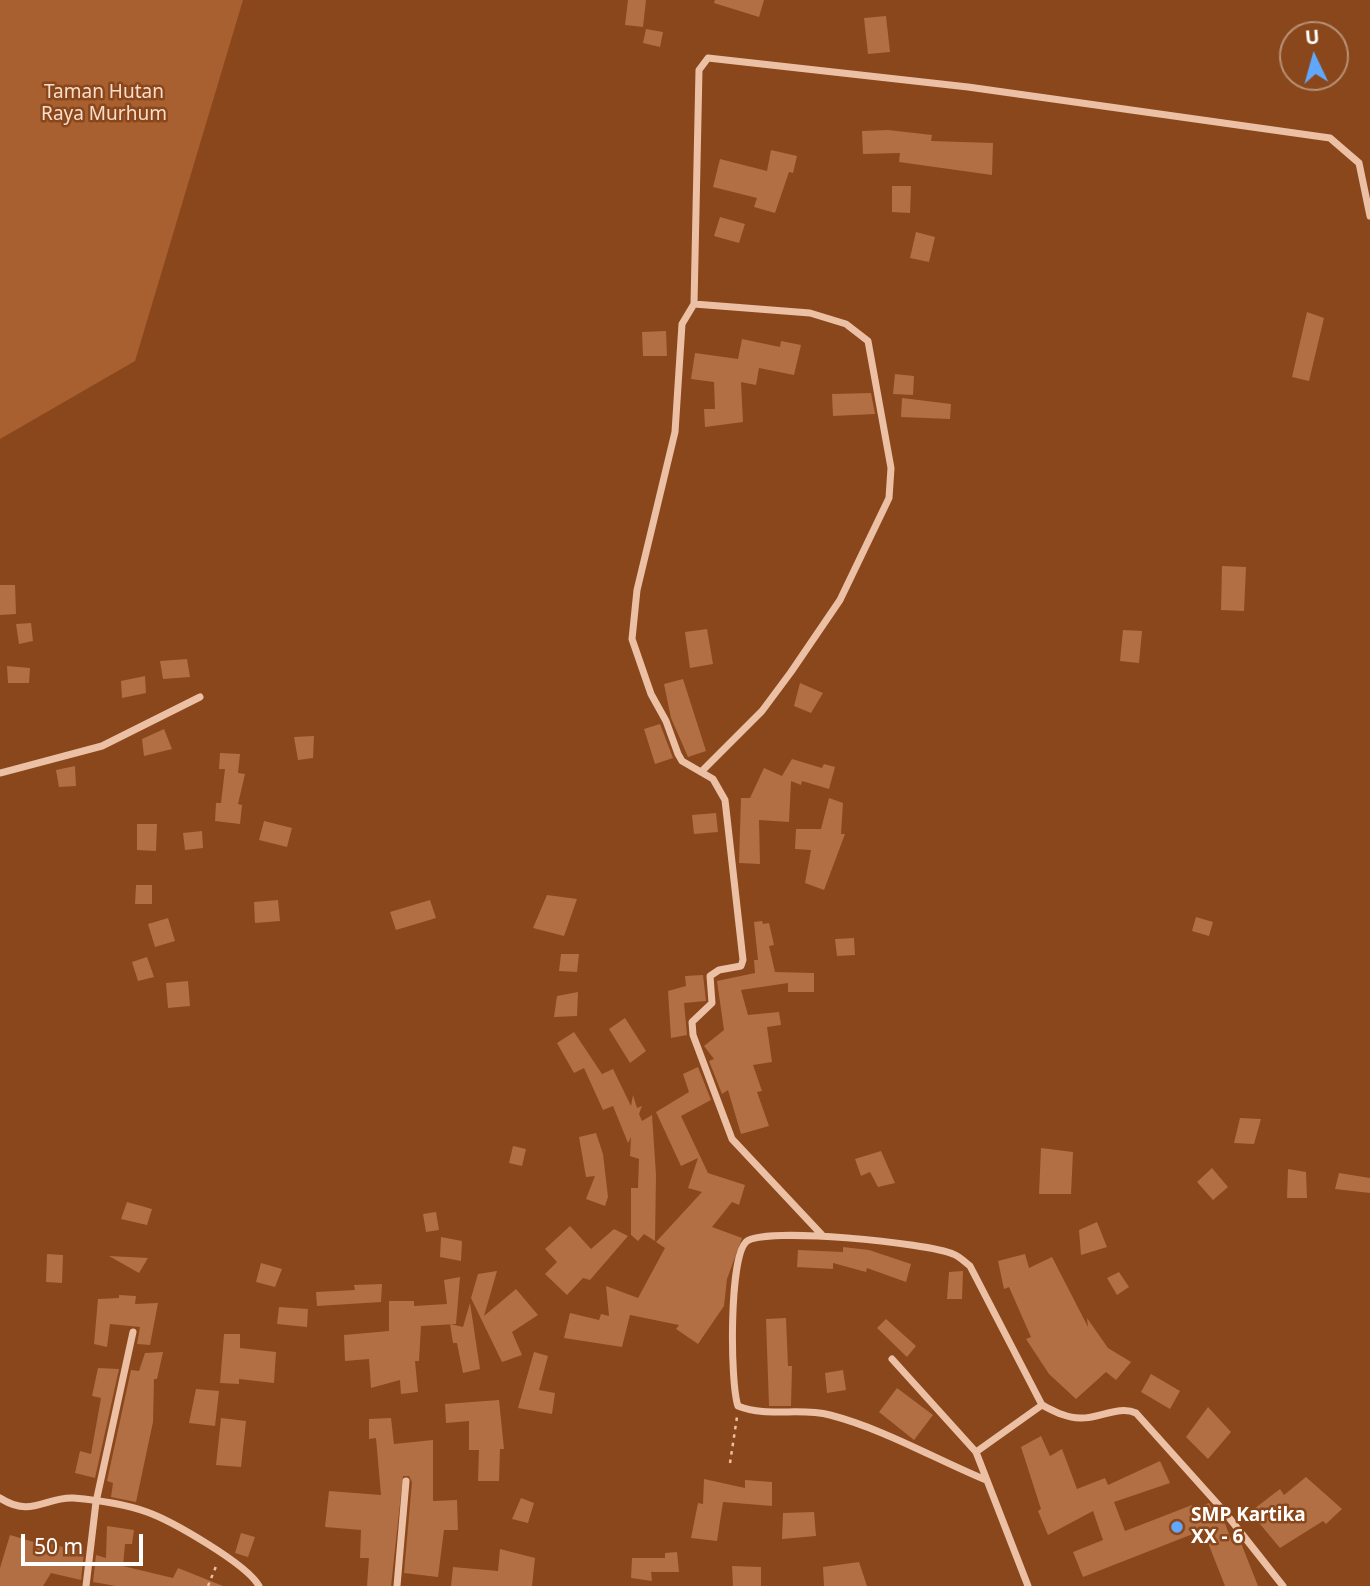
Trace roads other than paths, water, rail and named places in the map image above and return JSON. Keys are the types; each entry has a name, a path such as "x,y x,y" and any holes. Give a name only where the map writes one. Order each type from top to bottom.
{"street":[{"path":"821,1235 732,1139 693,1035 692,1022 712,1003 710,976 719,970 741,966 743,960 725,800 713,779 682,761 677,754 639,663 632,639 632,619 675,432 682,324 694,304 699,70 708,58 981,89 1330,138 1359,163 1370,216"},
{"path":"694,304 810,313 846,324 868,341 891,468 889,498 840,600 762,711 701,772"},
{"path":"0,774 102,746 200,697"},
{"path":"986,1480 834,1416 751,1411 738,1406 731,1350 737,1266 742,1247 756,1236 821,1235 952,1253 962,1259 970,1266 1042,1405 1062,1415 1082,1419 1125,1410 1136,1413 1223,1510 1283,1586"},
{"path":"86,1586 96,1502 133,1332"},
{"path":"892,1359 976,1452 1028,1586"},
{"path":"976,1452 1042,1405"},
{"path":"397,1586 406,1481"},
{"path":"0,1499 25,1507 67,1499 148,1512 247,1570 259,1586"}],"place":[{"name":"SMP Kartika XX - 6","path":"1177,1527"}],"park label":[{"name":"Taman Hutan Raya Murhum","path":"104,104"}]}
